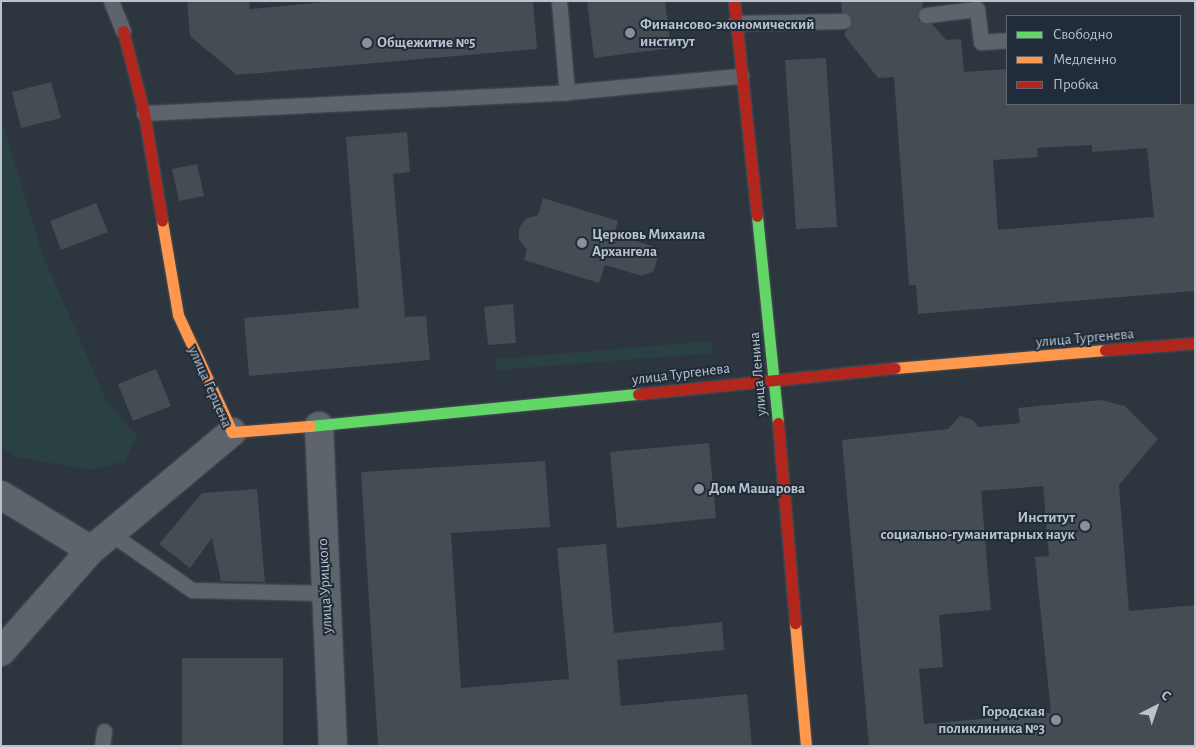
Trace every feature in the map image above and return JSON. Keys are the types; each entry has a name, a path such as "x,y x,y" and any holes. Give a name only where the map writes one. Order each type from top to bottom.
{"street":[{"name":"улица Ленина","path":"734,1 773,378 806,746"},
{"name":"улица Герцена","path":"1,652 101,542 232,432 178,315 144,113 122,31"},
{"name":"улица Тургенева","path":"232,432 319,426 773,378 1195,343"},
{"name":"улица Урицкого","path":"319,426 332,746"},
{"path":"1,496 101,542"}],"lane":[{"path":"110,1 122,31"},
{"path":"559,1 567,92"},
{"path":"926,15 978,9 981,42 1006,40"},
{"path":"735,23 843,20"},
{"path":"144,113 567,92 741,76"},
{"path":"101,542 192,590 326,593"}],"green space":[{"path":"1,118 43,256 107,402 137,435 125,461 90,470 17,457 1,447"},
{"path":"712,341 713,353 497,370 496,359"}],"building":[{"name":"Общежитие №5","path":"187,1 249,1 250,9 336,1 533,1 537,49 237,75 190,36"},
{"name":"Финансово-экономический институт","path":"587,1 665,1 671,48 594,58"},
{"path":"841,1 924,1 918,20 932,24 946,40 961,39 964,72 1006,69 1006,105 1195,104 1195,291 918,314 916,285 909,285 894,77 878,78 844,35 852,20 842,12","holes":["1092,145 1092,152 1147,148 1154,217 998,230 993,160 1038,157 1037,148"]},
{"path":"826,58 837,227 796,229 785,60"},
{"path":"51,82 61,118 21,128 12,92"},
{"path":"407,132 410,172 393,174 405,317 426,316 430,360 249,376 244,318 359,308 346,137"},
{"path":"197,164 204,196 179,201 172,169"},
{"name":"Церковь Михаила Архангела","path":"543,198 618,221 614,234 652,246 658,256 654,271 642,276 605,265 599,283 524,260 527,250 519,240 519,229 525,219 538,215"},
{"path":"96,203 108,232 61,250 50,221"},
{"path":"513,304 516,343 488,345 484,307"},
{"path":"156,369 171,406 133,421 118,384"},
{"path":"1101,400 1125,406 1158,439 1119,485 1129,611 1195,605 1195,746 869,746 842,440 948,429 960,416 973,420 978,427 1020,423 1018,408","holes":["1043,486 1049,556 1035,557 1051,713 924,724 919,669 943,667 939,615 991,610 981,491"]},
{"path":"709,443 716,518 617,528 610,452"},
{"path":"545,461 550,527 451,533 461,688 569,679 557,548 606,544 614,633 722,622 724,650 617,660 621,706 747,694 752,746 378,746 361,472"},
{"path":"257,489 265,582 221,581 212,538 190,568 159,544 202,493"},
{"path":"182,658 283,658 283,746 182,746"}],"traffic: fast":[{"path":"757,216 778,423"},
{"path":"310,426 638,394"}],"traffic: slow":[{"path":"162,221 178,315 232,432 310,426"},
{"path":"895,368 1105,350"},
{"path":"795,623 806,746"}],"traffic: jam":[{"path":"734,1 757,216"},
{"path":"123,31 144,113 162,221"},
{"path":"1105,350 1195,343"},
{"path":"638,394 895,368"},
{"path":"778,423 795,623"}],"place":[{"name":"Финансово-экономический институт","path":"630,33"},
{"name":"Общежитие №5","path":"367,43"},
{"name":"Церковь Михаила Архангела","path":"582,243"},
{"name":"Дом Машарова","path":"699,489"},
{"name":"Институт социально-гуманитарных наук","path":"1085,526"},
{"name":"Городская поликлиника №3","path":"1056,720"}]}
